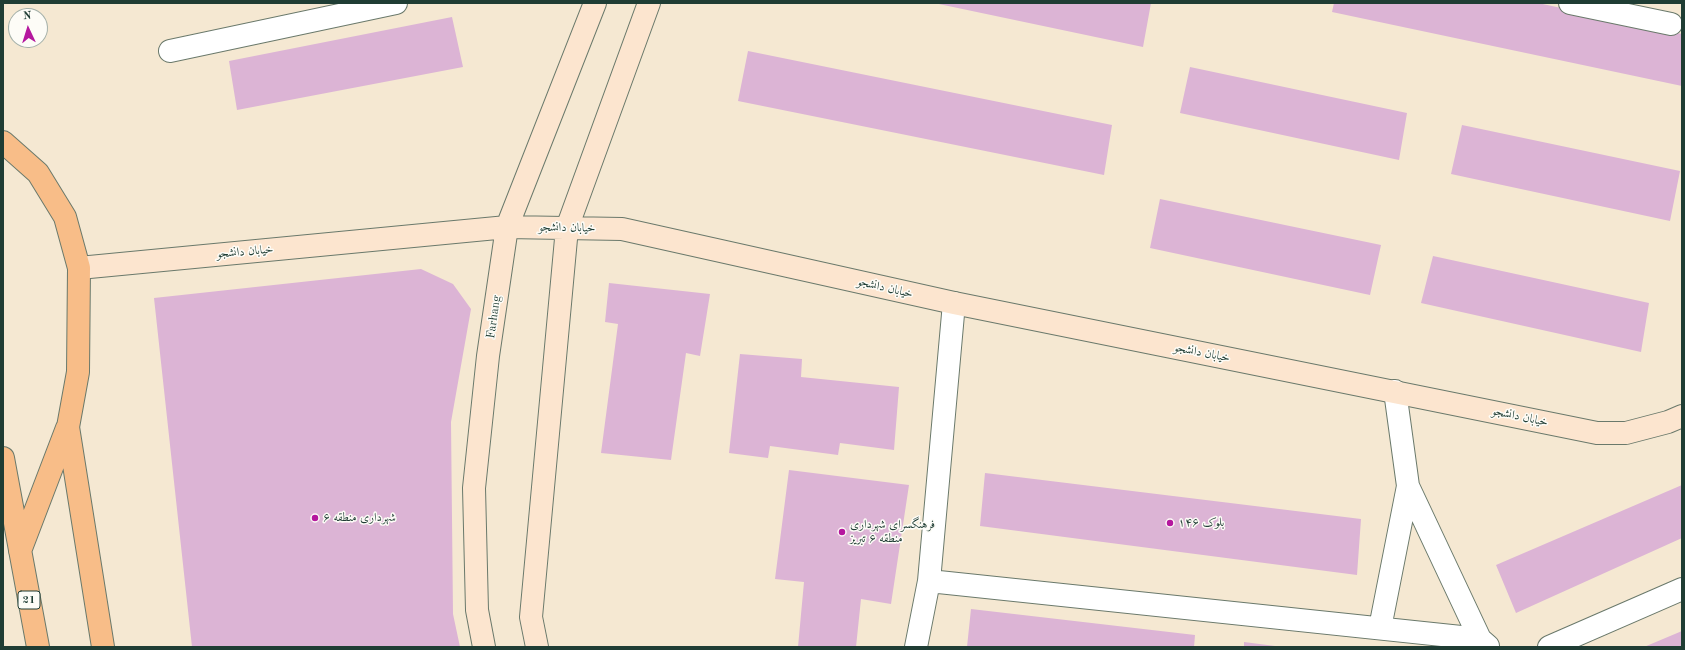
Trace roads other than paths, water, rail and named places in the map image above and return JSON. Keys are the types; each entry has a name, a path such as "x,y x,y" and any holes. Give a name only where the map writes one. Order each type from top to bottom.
{"highway":[{"path":"3,142 38,173 65,218 79,268 78,372 68,427 19,552"},
{"path":"68,427 103,647"},
{"name":"21","path":"3,458 19,552 38,647"}],"street":[{"path":"170,52 396,3"},
{"name":"Farhang","path":"484,647 477,610 474,488 488,356 507,227 596,3"},
{"path":"537,647 531,617 567,228 649,3"},
{"path":"1570,3 1670,24"},
{"name":"خیابان دانشجو","path":"79,268 507,227 622,229 954,303 1597,433 1626,433 1668,422 1682,416"},
{"path":"916,647 929,581 954,303"},
{"path":"1395,391 1408,486 1484,643"},
{"path":"1380,628 1408,486"},
{"path":"929,581 1380,628 1484,643"},
{"path":"1549,647 1682,589"}],"place":[{"name":"شهرداری منطقه ۶","path":"315,518"},
{"name":"بلوک ۱۴۶","path":"1170,523"},
{"name":"فرهنگسرای شهرداری منطقه ۶ تبریز","path":"842,532"}]}
